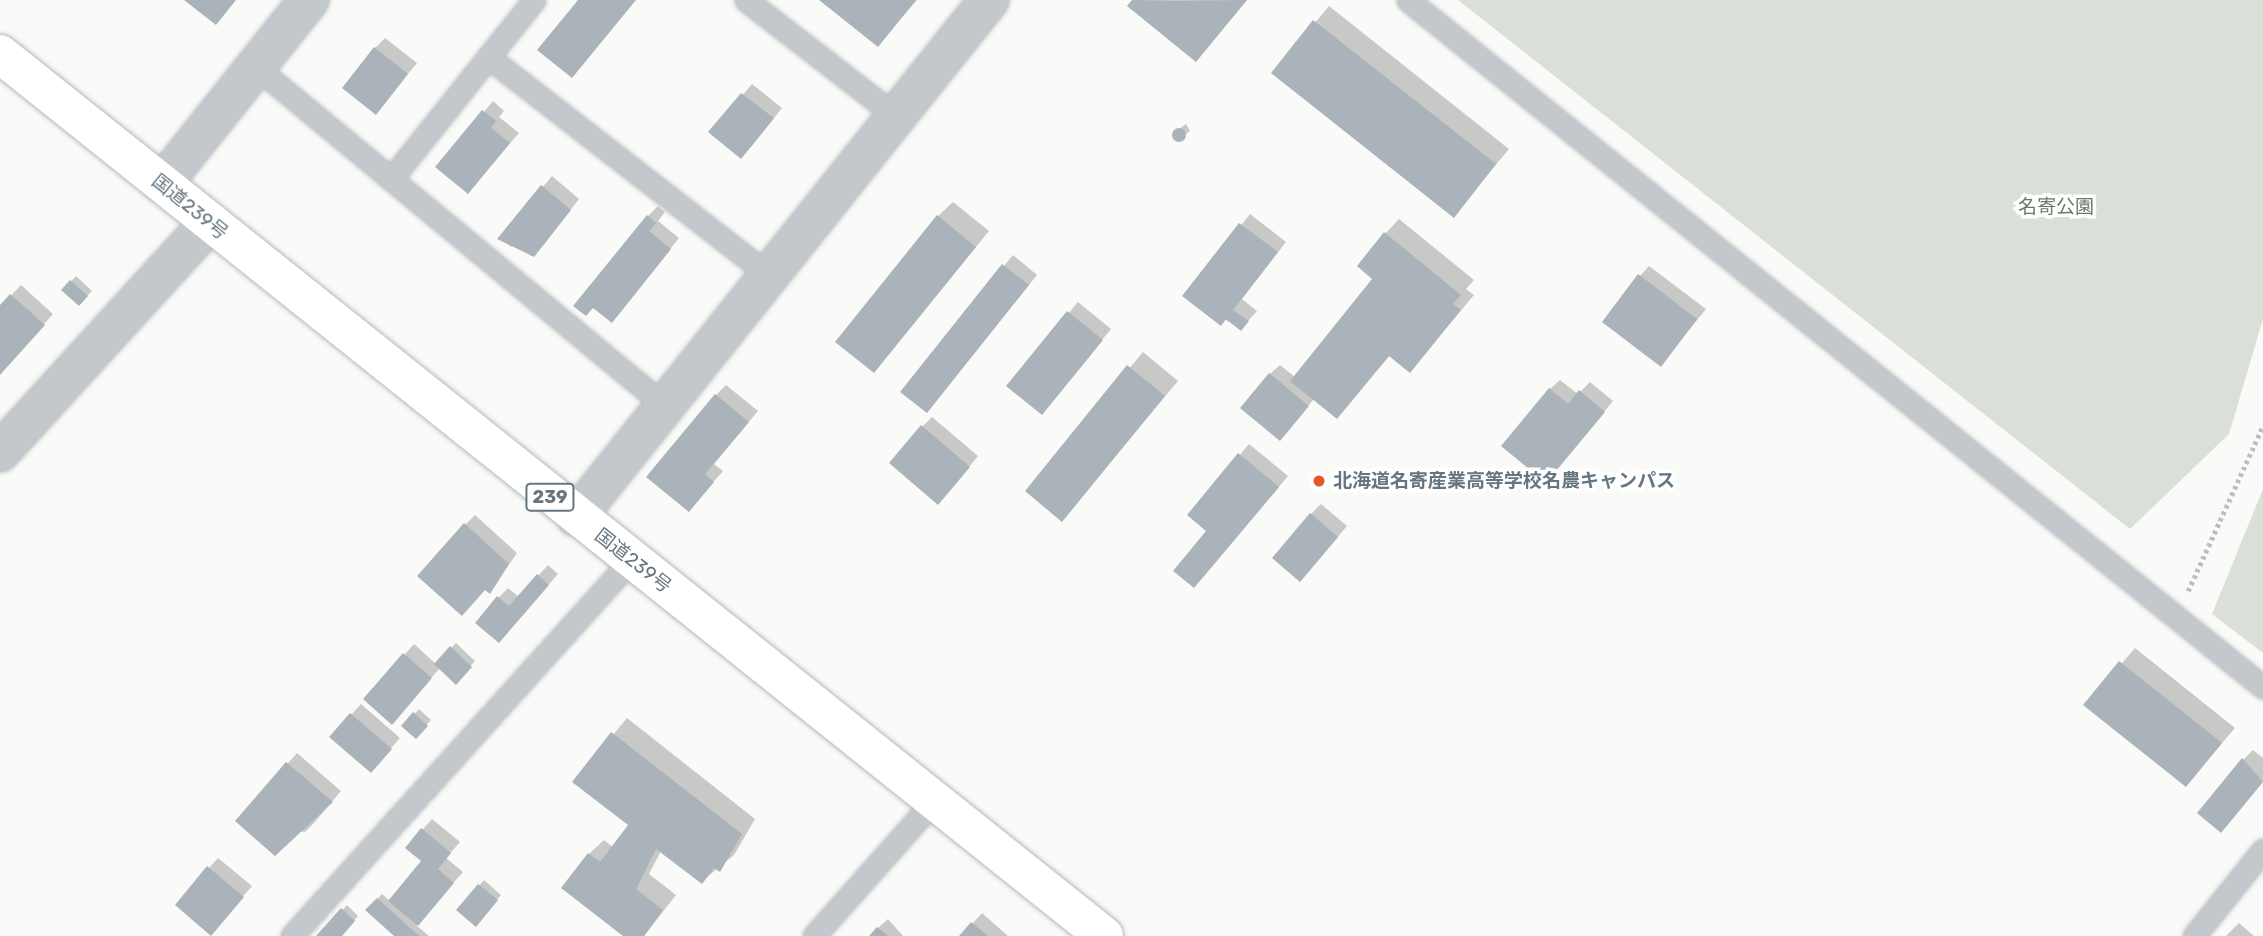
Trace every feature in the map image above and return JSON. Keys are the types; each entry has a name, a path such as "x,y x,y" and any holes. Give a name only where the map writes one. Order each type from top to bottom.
{"highway":[{"name":"国道239号","path":"0,54 576,517 1104,936"}],"street":[{"path":"162,184 309,0"},
{"path":"576,517 989,0"},
{"path":"0,452 209,223"}],"lane":[{"path":"391,178 534,0"},
{"path":"746,0 896,116"},
{"path":"1408,0 2263,687"},
{"path":"488,57 769,275"},
{"path":"256,67 664,405"},
{"path":"292,936 632,559"},
{"path":"814,936 934,801"},
{"path":"2194,936 2263,850"}],"path":[{"path":"2177,616 2263,426"}],"green space":[{"name":"名寄公園","path":"1458,0 2263,0 2263,319 2229,434 2130,529"},
{"path":"2263,489 2263,653 2212,614"}],"building":[{"path":"184,0 236,0 216,25"},
{"path":"578,0 636,0 572,78 537,50"},
{"path":"819,0 916,0 878,47"},
{"path":"1132,0 1247,0 1196,62 1127,6"},
{"path":"1313,20 1496,164 1454,218 1271,73"},
{"path":"374,47 408,74 376,115 342,88"},
{"path":"741,93 774,118 741,159 708,132"},
{"path":"482,110 496,121 491,128 510,143 468,194 435,167"},
{"path":"1176,128 1182,128 1186,135 1182,142 1176,142 1172,138 1172,132"},
{"path":"541,185 571,210 534,257 497,239"},
{"path":"647,215 656,223 649,231 671,249 612,323 593,308 586,316 573,306"},
{"path":"937,215 976,247 874,373 835,342"},
{"path":"1239,223 1278,252 1233,310 1249,321 1241,331 1226,319 1221,326 1182,296"},
{"path":"1384,232 1461,295 1453,304 1461,310 1410,373 1389,356 1337,419 1290,381 1372,279 1357,266"},
{"path":"1002,264 1029,285 927,413 900,392"},
{"path":"1638,274 1697,319 1661,367 1602,322"},
{"path":"70,280 88,296 79,306 61,290"},
{"path":"10,294 45,325 0,375 0,305"},
{"path":"1067,311 1103,340 1042,415 1006,386"},
{"path":"1127,365 1165,396 1062,522 1025,491"},
{"path":"1269,373 1309,406 1280,441 1240,408"},
{"path":"1549,388 1568,404 1579,390 1605,412 1546,483 1501,446"},
{"path":"715,394 749,422 705,474 714,482 689,512 646,477"},
{"path":"921,425 970,467 938,505 889,463"},
{"path":"1238,453 1279,487 1194,588 1173,571 1206,531 1187,515"},
{"path":"1310,513 1338,537 1300,582 1272,558"},
{"path":"464,523 509,564 490,594 485,590 462,616 417,576"},
{"path":"537,574 549,585 499,643 475,623 497,596 509,606"},
{"path":"450,646 472,667 456,685 434,664"},
{"path":"403,653 432,678 392,725 363,699"},
{"path":"2119,661 2222,743 2186,787 2083,705"},
{"path":"413,712 428,726 416,739 401,726"},
{"path":"350,713 392,749 371,773 329,737"},
{"path":"611,732 742,834 720,872 714,868 702,884 656,849 636,889 663,910 644,936 623,936 561,888 588,853 600,862 628,825 572,782"},
{"path":"2242,758 2263,782 2221,833 2197,813"},
{"path":"286,762 333,802 275,856 235,821"},
{"path":"421,828 451,853 438,869 454,883 418,926 388,901 421,861 405,848"},
{"path":"207,866 244,897 211,936 175,905"},
{"path":"478,884 498,900 476,927 456,910"},
{"path":"377,898 419,936 394,936 365,910"},
{"path":"341,908 355,921 342,936 316,936"},
{"path":"971,922 988,936 959,936"},
{"path":"877,927 888,936 869,936"}],"place":[{"name":"北海道名寄産業高等学校名農キャンパス","path":"1319,481"}]}
